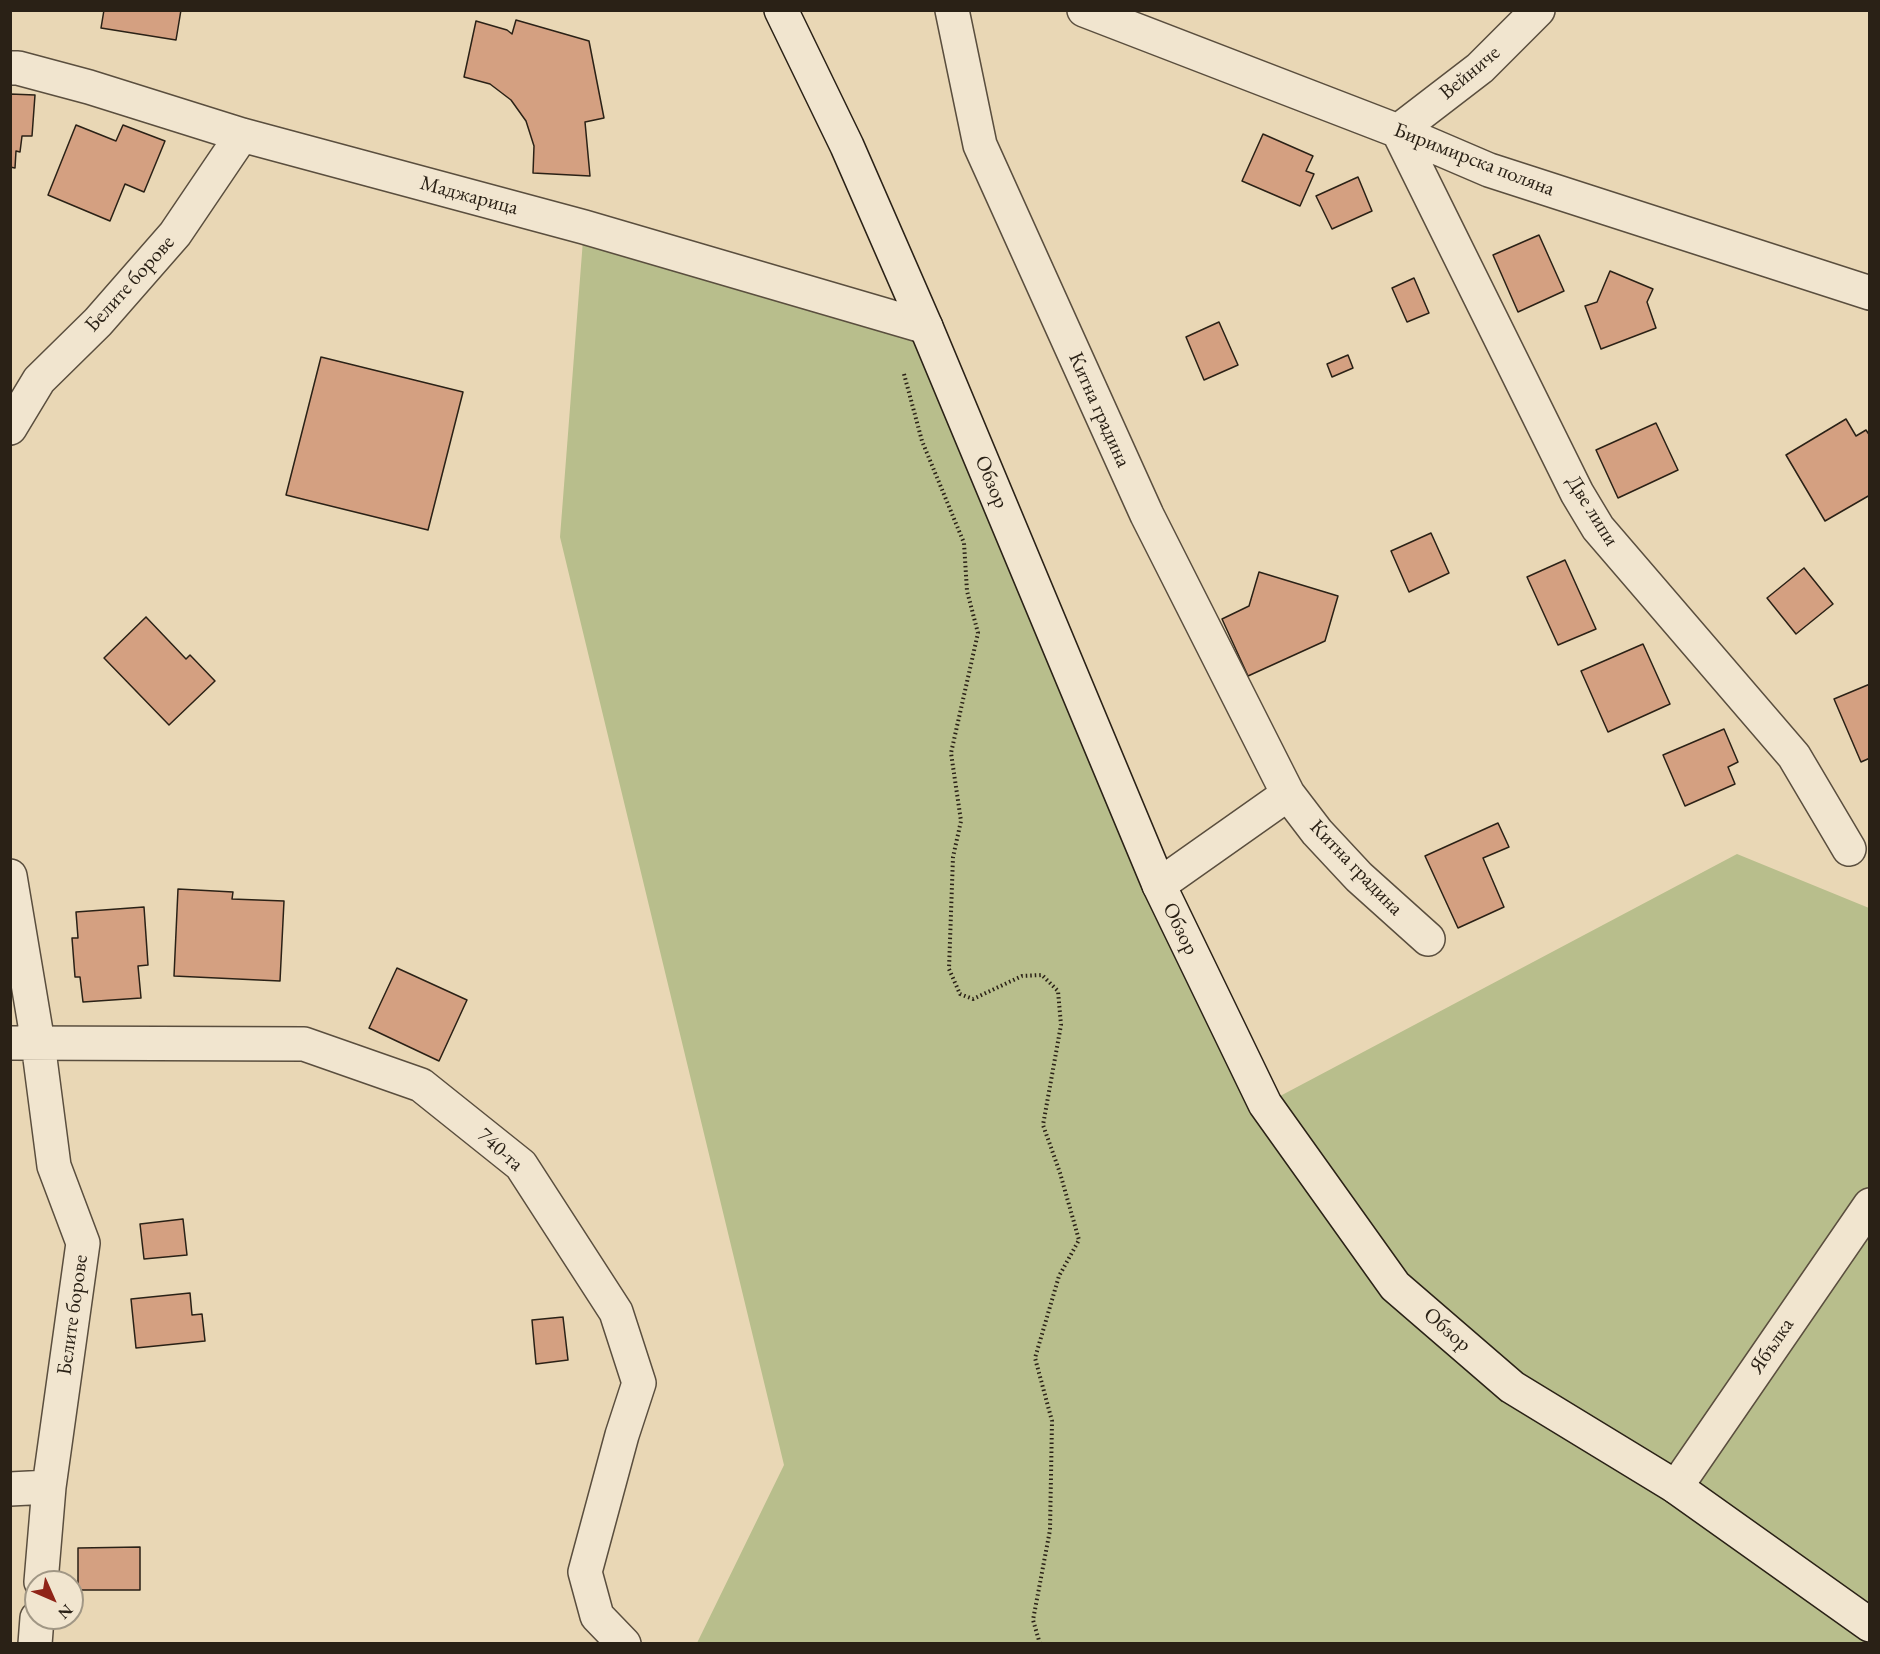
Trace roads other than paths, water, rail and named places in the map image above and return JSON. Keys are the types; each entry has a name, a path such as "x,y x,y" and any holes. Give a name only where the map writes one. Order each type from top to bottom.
{"street":[{"name":"Обзор","path":"781,10 847,146 915,323 1159,885 1265,1104 1395,1286 1512,1387 1676,1487 1869,1625"},
{"name":"Китна градина","path":"952,10 980,145 1147,515 1288,794 1317,832 1359,877 1428,939"},
{"name":"Биримирска поляна","path":"1084,10 1398,130 1489,170 1869,293"},
{"name":"Вейниче","path":"1398,130 1480,68 1538,10"},
{"name":"Маджарица","path":"10,68 18,68 89,87 242,135 584,227 915,323"},
{"name":"Две липи","path":"1398,130 1577,493 1598,528 1794,756 1849,849"},
{"name":"Белите борове","path":"10,428 39,380 98,322 175,234 242,135"},
{"path":"1159,885 1288,794"},
{"name":"Белите борове","path":"10,876 24,1043 54,1166 83,1243 49,1487 42,1570"},
{"name":"740-та","path":"24,1043 304,1044 421,1085 521,1165 616,1312 639,1383 622,1435 585,1572 597,1616 624,1644"},
{"name":"Ябълка","path":"1676,1487 1869,1205"},
{"path":"10,1489 49,1487"}]}
